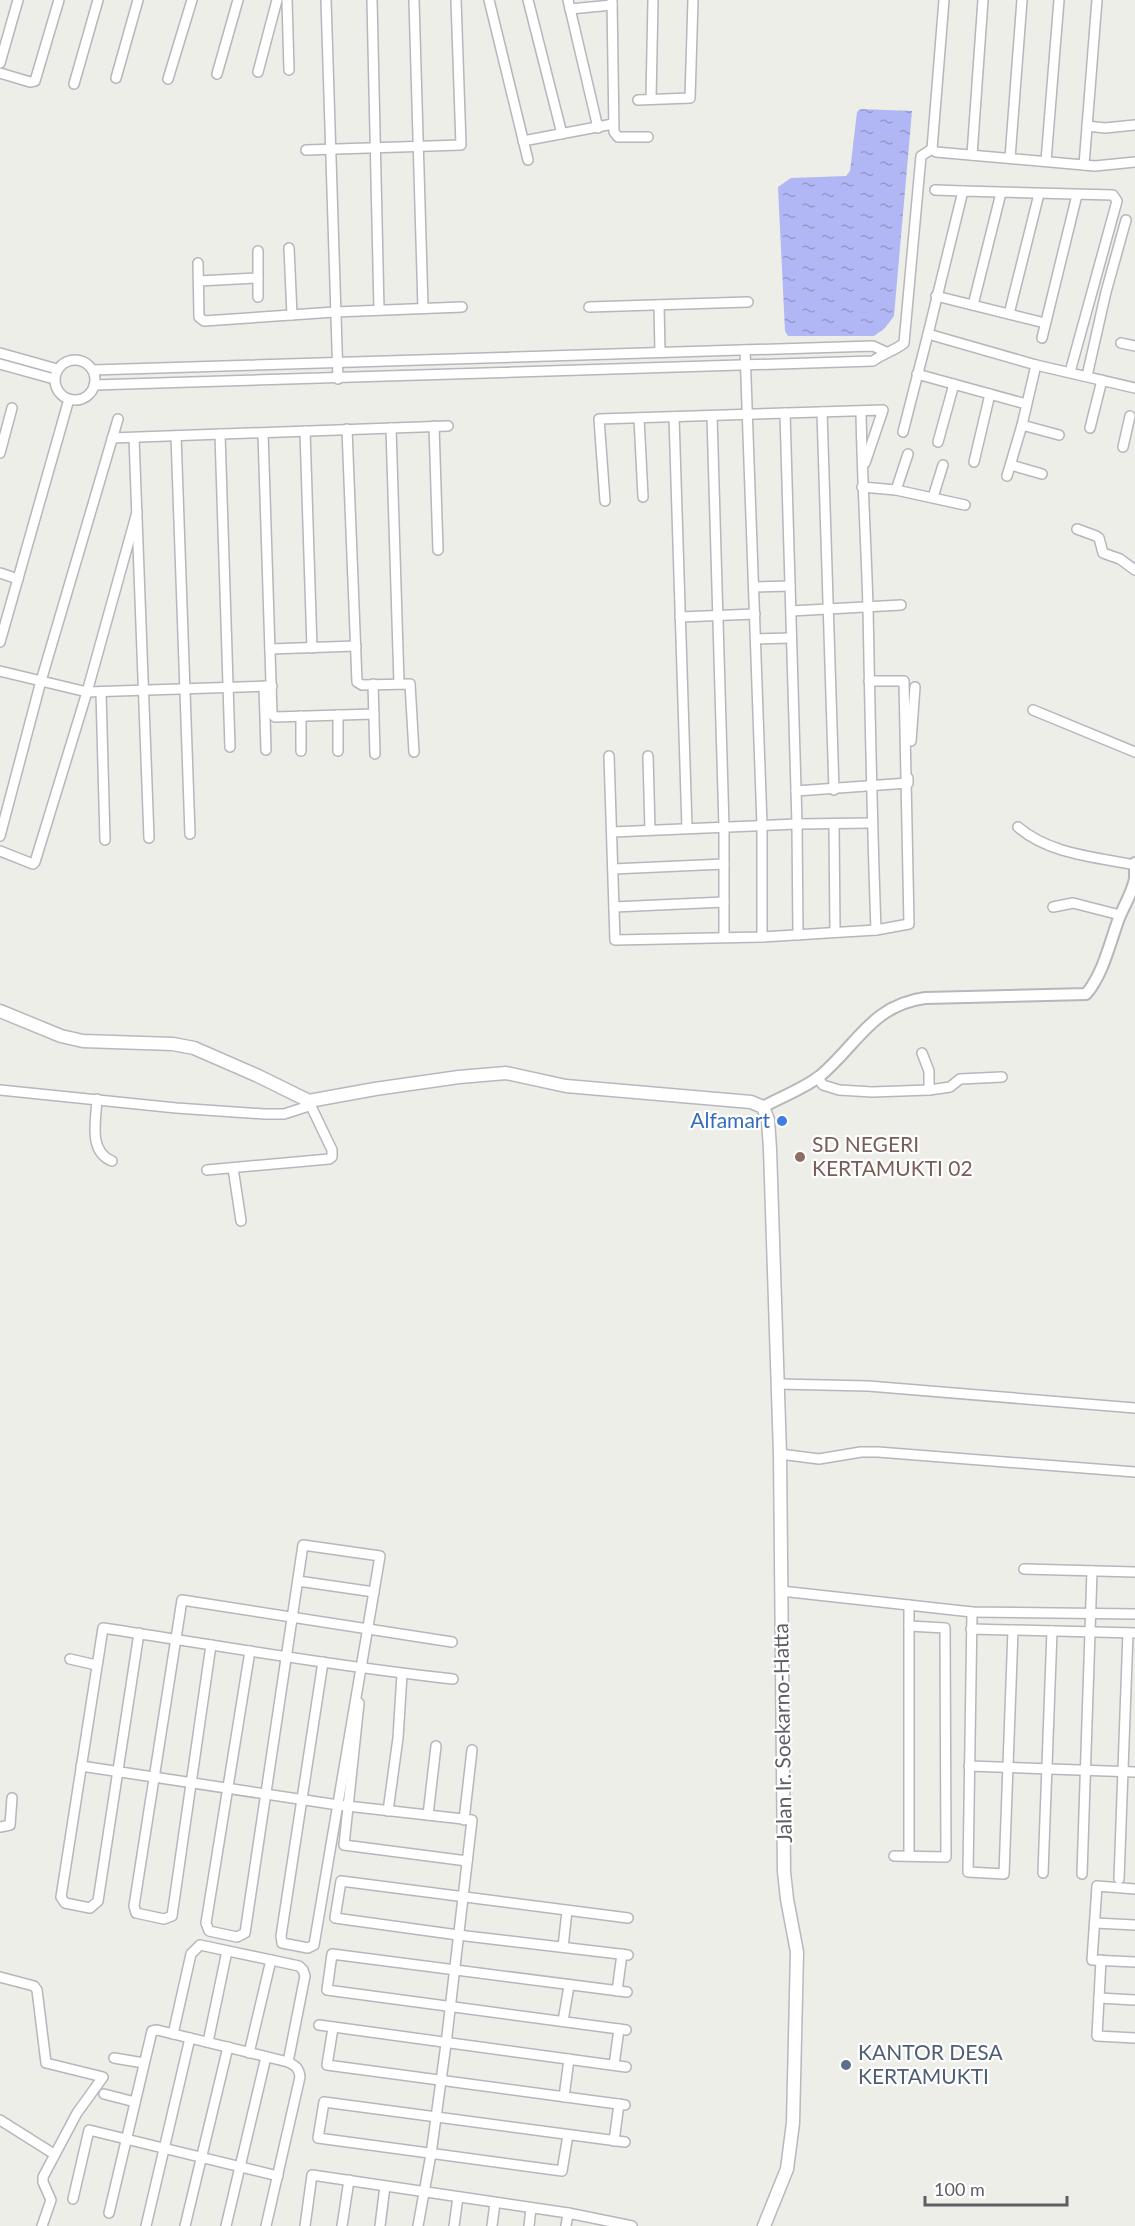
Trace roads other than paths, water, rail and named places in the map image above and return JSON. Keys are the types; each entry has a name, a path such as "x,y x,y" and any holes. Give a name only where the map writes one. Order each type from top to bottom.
{"main road":[{"path":"0,1011 62,1036 83,1041 172,1044 194,1048 313,1102 339,1094 506,1073 566,1086 751,1102 763,1107"},
{"name":"Jalan Ir. Soekarno-Hatta","path":"763,1107 768,1120 774,1234 780,1454 784,1872 797,1952 796,2058 790,2156 764,2226"}],"street":[{"path":"0,63 18,0"},
{"path":"0,73 30,82 35,81 59,0"},
{"path":"74,84 98,0"},
{"path":"116,78 138,0"},
{"path":"168,79 192,0"},
{"path":"217,74 238,0"},
{"path":"258,72 277,0"},
{"path":"287,0 289,70"},
{"path":"326,0 338,379"},
{"path":"372,0 380,310"},
{"path":"414,0 423,308"},
{"path":"306,150 461,146 456,0"},
{"path":"489,0 528,160"},
{"path":"528,0 562,134"},
{"path":"651,99 653,0"},
{"path":"638,100 690,97 693,0"},
{"path":"932,149 944,0"},
{"path":"972,155 983,0"},
{"path":"1010,158 1022,0"},
{"path":"1046,161 1059,0"},
{"path":"1084,165 1097,0"},
{"path":"598,128 569,5 612,3 614,132 618,137 648,137"},
{"path":"523,141 613,124"},
{"path":"1087,126 1105,128 1135,125"},
{"path":"932,149 936,152 1084,165 1108,166 1135,162"},
{"path":"94,385 873,361 886,351 897,349 904,343 921,156 932,149"},
{"path":"935,190 1113,195 1117,201 1070,372"},
{"path":"903,432 963,191"},
{"path":"973,305 1001,193"},
{"path":"1009,314 1039,194"},
{"path":"1042,338 1077,195"},
{"path":"1087,376 1106,292 1131,221 1112,216"},
{"path":"289,248 292,315"},
{"path":"258,251 258,297"},
{"path":"198,263 199,317 204,321 335,312 462,307"},
{"path":"198,281 258,278"},
{"path":"936,296 1045,323"},
{"path":"589,307 748,302"},
{"path":"659,304 660,352"},
{"path":"928,334 1036,365 1135,388"},
{"path":"1121,343 1135,345"},
{"path":"93,370 873,346 886,351"},
{"path":"745,351 762,825 762,937"},
{"path":"0,353 57,369"},
{"path":"75,359 85,362 93,370 92,390 84,398 69,399 57,389 54,379 57,369 65,362 75,359"},
{"path":"0,364 54,379"},
{"path":"1007,476 1036,365"},
{"path":"917,374 1026,404"},
{"path":"1090,428 1102,380"},
{"path":"938,442 954,384"},
{"path":"974,462 990,394"},
{"path":"0,642 69,399"},
{"path":"0,453 4,426 12,408"},
{"path":"605,501 599,419 883,410 862,472"},
{"path":"861,411 868,608 870,787 876,930"},
{"path":"822,412 834,790"},
{"path":"784,413 797,824 798,934"},
{"path":"712,416 724,827 724,936"},
{"path":"1123,447 1131,432 1130,416"},
{"path":"674,417 687,828"},
{"path":"639,418 643,497"},
{"path":"0,836 41,681 118,419"},
{"path":"1022,425 1059,435"},
{"path":"434,426 438,550"},
{"path":"112,438 448,426"},
{"path":"391,428 399,683"},
{"path":"347,429 357,682 362,685 409,683 414,752"},
{"path":"305,431 312,648"},
{"path":"263,433 270,649 266,750"},
{"path":"220,434 230,747"},
{"path":"176,436 190,834"},
{"path":"134,438 149,838"},
{"path":"896,490 908,454"},
{"path":"933,497 943,465"},
{"path":"1011,465 1042,474"},
{"path":"862,487 896,490 965,505"},
{"path":"0,851 33,864 35,862 87,692 137,512"},
{"path":"1077,529 1099,538 1103,553 1120,559 1135,570"},
{"path":"0,573 18,579"},
{"path":"754,587 790,586"},
{"path":"790,611 901,605"},
{"path":"680,617 755,614"},
{"path":"756,639 791,638"},
{"path":"270,649 356,646"},
{"path":"0,670 87,692 268,686"},
{"path":"609,756 615,940 762,937 876,930 909,924 908,783 904,681 869,681"},
{"path":"373,684 375,754"},
{"path":"268,686 273,716 374,714"},
{"path":"908,783 915,687"},
{"path":"101,692 105,840"},
{"path":"1033,710 1135,752"},
{"path":"338,715 338,751"},
{"path":"301,716 302,751"},
{"path":"648,756 650,830"},
{"path":"796,791 908,783"},
{"path":"612,832 762,825 872,823"},
{"path":"834,824 835,932"},
{"path":"763,1107 818,1077 883,1013 902,1003 925,998 1086,994 1097,977 1120,915 1131,894 1135,864 1047,845 1030,838 1018,827"},
{"path":"613,869 724,864"},
{"path":"614,907 724,902"},
{"path":"1053,906 1073,903 1120,915"},
{"path":"922,1053 929,1071 929,1090"},
{"path":"818,1077 824,1084 839,1090 872,1092 929,1090 950,1087 960,1079 1002,1077"},
{"path":"0,1090 176,1108 264,1114 284,1114 313,1102 332,1150 332,1157 207,1170"},
{"path":"97,1099 97,1148 104,1158 112,1161"},
{"path":"233,1168 241,1221"},
{"path":"778,1384 868,1386 1135,1408"},
{"path":"780,1454 819,1459 861,1452 878,1452 1135,1472"},
{"path":"250,1651 206,1923 209,1931 237,1937 246,1933 303,1545 380,1556 314,1945 308,1948 282,1943 281,1940 323,1662"},
{"path":"1024,1569 1135,1572"},
{"path":"1082,1874 1092,1571"},
{"path":"298,1581 374,1592"},
{"path":"781,1591 972,1612 1135,1614"},
{"path":"211,1644 172,1916 164,1919 134,1911 182,1600 452,1642"},
{"path":"909,1605 909,1856"},
{"path":"972,1612 968,1872 1004,1874 1013,1630"},
{"path":"894,1856 946,1857 945,1628 909,1626"},
{"path":"138,1633 98,1901 90,1908 65,1903 61,1897 103,1628 138,1633 211,1644 402,1674 453,1679"},
{"path":"971,1629 1132,1633 1119,1879"},
{"path":"1043,1873 1052,1631"},
{"path":"70,1659 96,1665"},
{"path":"362,1668 344,1845 467,1861"},
{"path":"388,1811 398,1738 402,1674"},
{"path":"428,1815 436,1746"},
{"path":"464,1820 472,1750"},
{"path":"81,1766 338,1805 472,1820 446,2044 431,2154 418,2226"},
{"path":"969,1766 1135,1772"},
{"path":"0,1827 10,1825 12,1798"},
{"path":"614,2065 623,2029 327,1990 332,1954 622,1992 625,1954 458,1935 335,1917 340,1881 628,1918"},
{"path":"1135,1888 1097,1886 1092,1960 1135,1962"},
{"path":"563,1947 567,1911"},
{"path":"1095,1923 1135,1925"},
{"path":"173,2034 191,1954 200,1945 299,1966 305,1976 288,2062"},
{"path":"208,2042 227,1951"},
{"path":"249,2053 271,1960"},
{"path":"1101,1960 1098,2036 1135,2038"},
{"path":"0,1977 34,1986 37,1990 46,2063 103,2077 78,2113 42,2179 51,2200 42,2226"},
{"path":"563,2021 569,1986"},
{"path":"1099,1998 1135,2000"},
{"path":"319,2025 626,2067"},
{"path":"333,2028 327,2065 622,2105 614,2141"},
{"path":"109,2213 152,2031 157,2030 288,2062 296,2065 299,2070 300,2078 266,2226"},
{"path":"146,2226 190,2038"},
{"path":"185,2226 228,2048"},
{"path":"226,2226 266,2057"},
{"path":"114,2058 144,2063"},
{"path":"564,2097 569,2059"},
{"path":"104,2094 135,2102"},
{"path":"568,2135 562,2171 318,2138 324,2102 625,2142"},
{"path":"0,2120 54,2154"},
{"path":"73,2199 89,2130 278,2176"},
{"path":"305,2226 312,2175 568,2213 632,2226"},
{"path":"342,2226 348,2180"},
{"path":"380,2226 385,2186"},
{"path":"454,2226 458,2197"},
{"path":"492,2226 495,2203"},
{"path":"529,2226 531,2208"},
{"path":"566,2226 568,2213"}],"water":[{"path":"860,109 912,111 894,316 885,328 874,336 788,336 785,331 778,187 791,178 846,176 850,171 857,112"}],"place":[{"name":"Alfamart","path":"782,1121"},
{"name":"SD NEGERI KERTAMUKTI 02","path":"800,1157"},
{"name":"KANTOR DESA KERTAMUKTI","path":"846,2065"}]}
